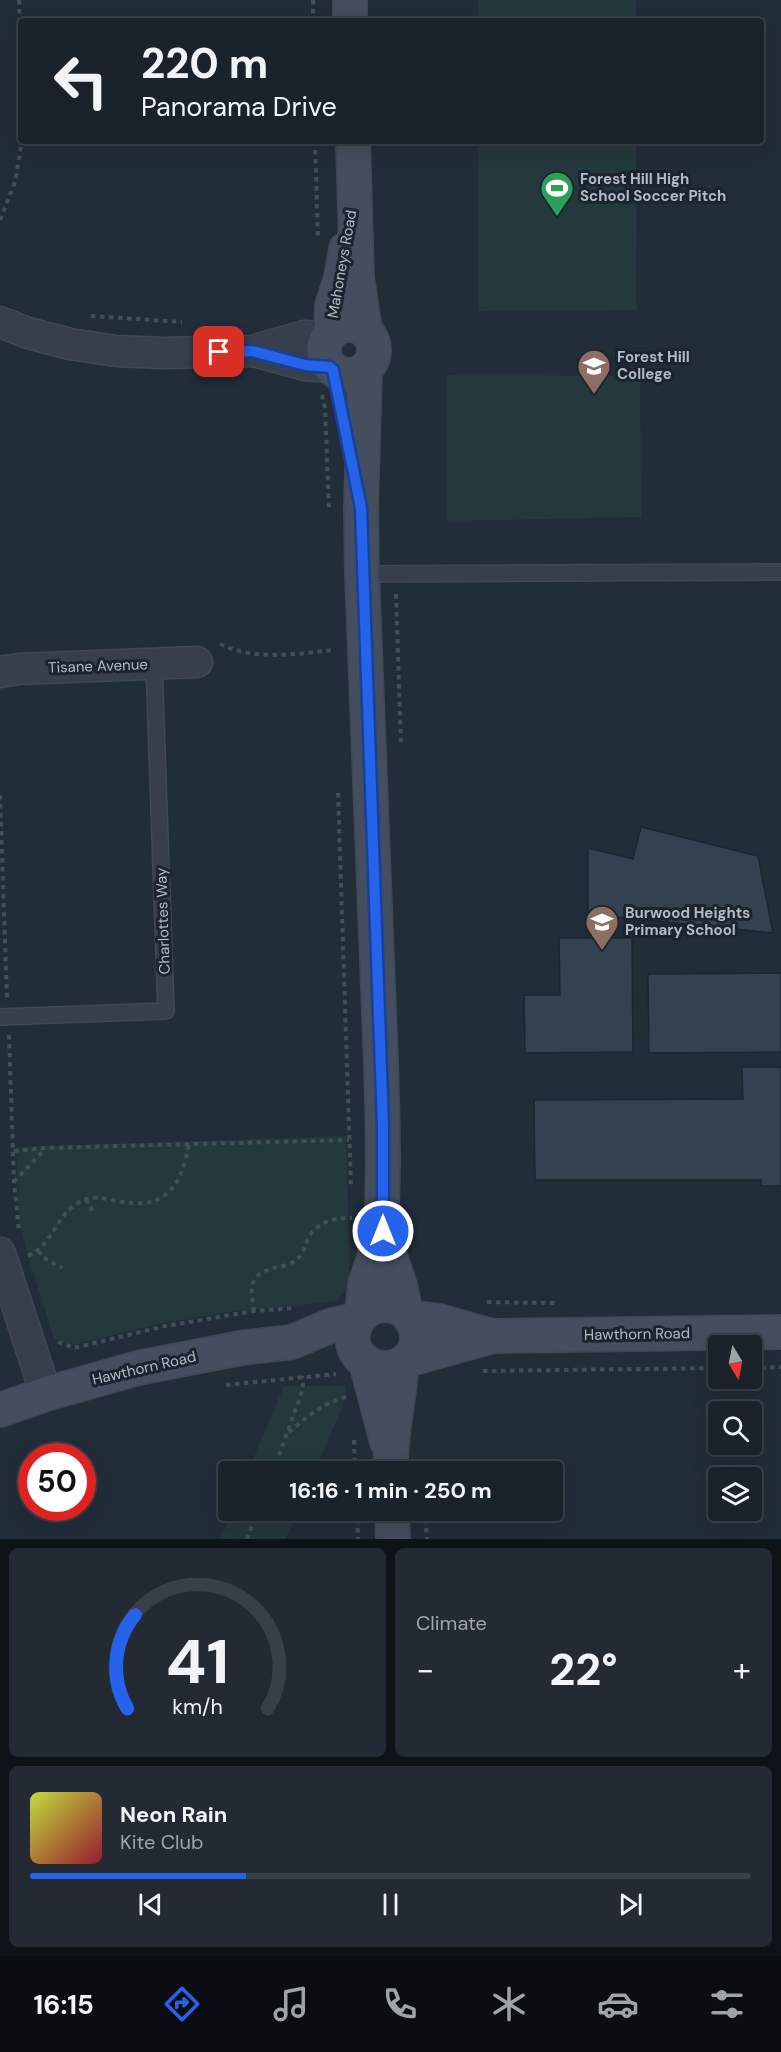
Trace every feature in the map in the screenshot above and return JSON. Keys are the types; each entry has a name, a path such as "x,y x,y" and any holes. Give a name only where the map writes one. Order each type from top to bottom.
{"main road":[{"path":"350,0 350,18"},
{"name":"Mahoneys Road","path":"334,361 374,358 375,350 374,343 365,330 357,278 353,144"},
{"name":"Mahoneys Road","path":"354,196 341,278 333,306 334,361 361,508 383,1126 367,1230 360,1316"},
{"name":"Mahoneys Road","path":"367,1230 409,1315"},
{"path":"390,1461 356,1365 353,1339 354,1328 360,1316 379,1305 389,1305 409,1315 416,1327 417,1344 404,1362 390,1461"},
{"name":"Hawthorn Road","path":"409,1315 493,1336"},
{"name":"Hawthorn Road","path":"0,1410 88,1381 160,1363 241,1348 292,1342 360,1316"},
{"name":"Hawthorn Road","path":"404,1362 493,1336 777,1332"},
{"name":"Hawthorn Road","path":"292,1342 336,1350 356,1365"},
{"path":"356,1365 383,1369 404,1362"},
{"path":"392,1521 393,1539"}],"street":[{"path":"0,322 28,333 70,344 116,351 163,353 252,351 305,365 334,361"},
{"name":"Tisane Avenue","path":"0,672 19,669 197,662"},
{"path":"15,1249 30,1349 46,1394"}],"lane":[{"path":"362,574 781,572"},
{"name":"Charlottes Way","path":"4,1017 166,1011 154,664"}],"path":[{"path":"19,0 20,18"},
{"path":"313,0 313,18"},
{"path":"0,220 15,182 21,144"},
{"path":"315,144 318,240"},
{"path":"84,316 186,322"},
{"path":"329,512 326,408 334,361"},
{"path":"401,753 396,594 407,594"},
{"path":"334,650 334,661"},
{"path":"338,788 351,1195"},
{"path":"0,795 4,1017 14,1151 15,1249 38,1251 53,1264 62,1268"},
{"path":"14,1151 349,1140"},
{"path":"38,1251 50,1239 61,1217 86,1199 94,1197 136,1203 158,1200 168,1194 176,1185 182,1172 189,1144"},
{"path":"14,1182 45,1149"},
{"path":"86,1199 94,1214"},
{"path":"254,1311 252,1285 255,1278 262,1272 293,1262 300,1256 310,1235 329,1220 352,1218 367,1230"},
{"path":"485,1302 556,1303"},
{"path":"30,1349 42,1346 51,1339 74,1348 165,1326 271,1310"},
{"path":"775,1367 777,1332"},
{"path":"226,1385 330,1373 356,1365"},
{"path":"762,1368 781,1367"},
{"path":"481,1371 708,1368"},
{"path":"277,1461 301,1394 302,1376"},
{"path":"288,1433 339,1398 352,1396"},
{"path":"354,1439 355,1461"},
{"path":"247,1539 254,1521"},
{"path":"357,1521 358,1539"},
{"path":"426,1521 427,1539"}],"green space":[{"path":"478,0 636,0 636,18 478,18"},
{"name":"Forest Hill High School Soccer Pitch","path":"478,144 636,144 637,310 478,311"},
{"path":"447,375 640,376 641,517 446,521"},
{"path":"346,1136 350,1281 348,1289 336,1301 228,1312 153,1325 74,1345 54,1338 26,1250 19,1219 16,1147"},
{"path":"284,1386 345,1386 346,1398 319,1461 252,1461"},
{"path":"227,1521 294,1521 286,1539 220,1539"}],"building":[{"path":"641,827 758,856 773,933 588,914 588,848 633,859"},
{"path":"559,938 632,938 633,1052 525,1053 524,995 560,995"},
{"path":"781,973 781,1052 649,1053 648,974"},
{"path":"742,1067 781,1067 781,1186 761,1186 761,1180 535,1180 534,1100 743,1099"}],"place":[{"name":"Forest Hill High School Soccer Pitch","path":"557,217"},
{"name":"Forest Hill College","path":"594,395"},
{"name":"Burwood Heights Primary School","path":"602,951"}],"route":[{"path":"219,352 252,351 305,365 330,367 333,370 361,508 383,1126 383,1231"}]}
